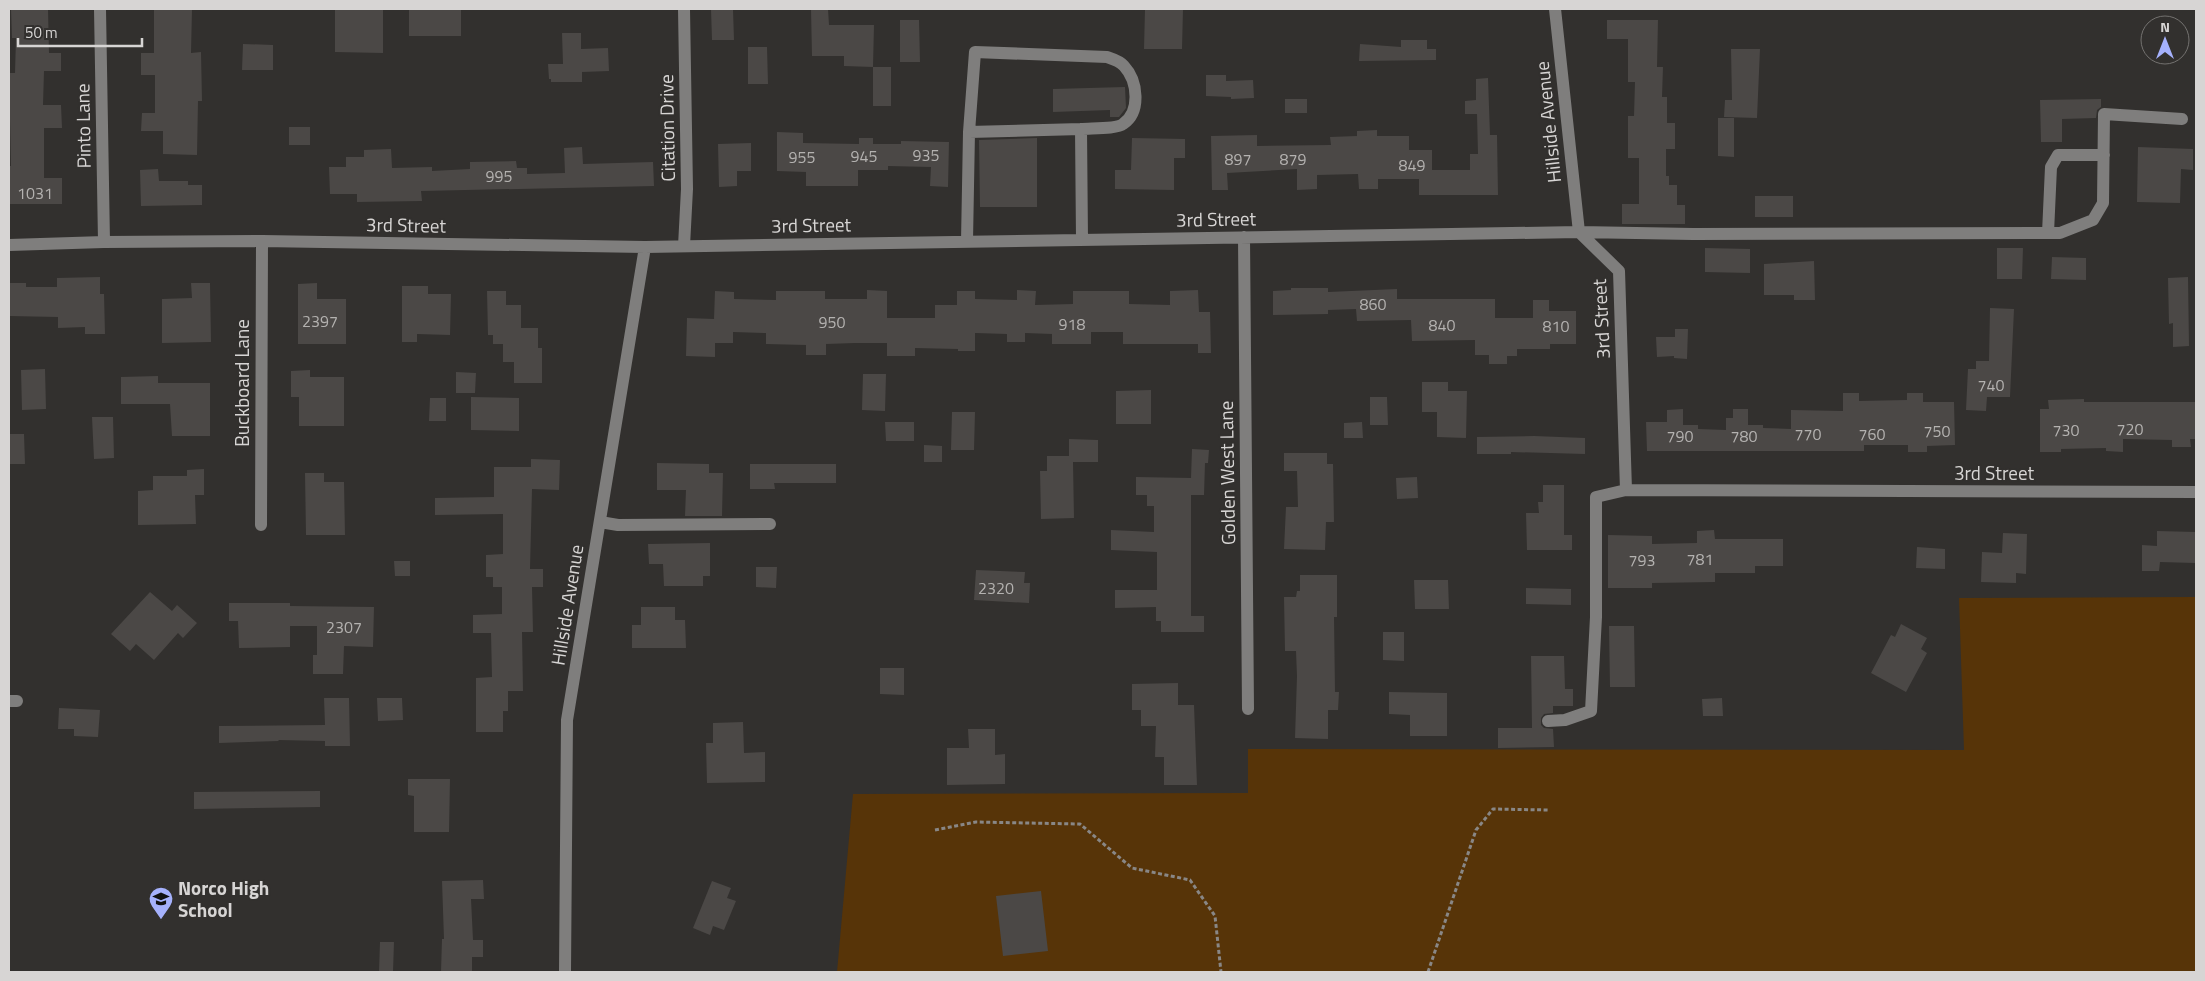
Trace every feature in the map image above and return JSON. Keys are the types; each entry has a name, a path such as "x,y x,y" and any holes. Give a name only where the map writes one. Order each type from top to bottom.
{"street":[{"name":"Pinto Lane","path":"100,9 104,242"},
{"name":"Citation Drive","path":"684,9 687,189 684,246"},
{"name":"Hillside Avenue","path":"1556,9 1579,232"},
{"path":"967,242 969,132 975,52 1107,57 1122,64 1130,74 1136,94 1132,116 1121,126 969,132"},
{"path":"1579,232 1693,234 2060,233 2093,220 2103,203 2104,114 2182,119"},
{"path":"1081,129 1082,240"},
{"path":"2048,233 2050,167 2058,155 2104,156"},
{"name":"3rd Street","path":"9,245 104,242 262,242 645,247 1579,232 1619,271 1626,490 2196,492"},
{"name":"Golden West Lane","path":"1244,237 1248,709"},
{"name":"Buckboard Lane","path":"261,525 262,242"},
{"name":"Hillside Avenue","path":"565,972 567,720 645,247"},
{"path":"1548,721 1566,720 1591,711 1596,617 1596,497 1626,490"},
{"path":"600,522 627,525 770,524"}],"path":[{"path":"1428,972 1476,830 1493,809 1548,810"},
{"path":"935,830 976,822 1080,824 1132,868 1190,880 1215,916 1221,972"}],"shaded area":[{"path":"2196,597 2196,972 837,972 853,794 1248,793 1248,749 1964,750 1959,598"}],"building":[{"path":"11,9 48,9 49,53 61,53 61,71 44,71 43,105 61,105 62,128 44,128 44,178 62,178 62,204 9,204 9,166 11,166 9,73 15,73 16,38 12,38"},
{"path":"154,9 192,9 191,53 201,52 202,101 198,101 197,155 163,154 163,131 141,131 142,113 155,113 155,75 141,75 141,53 154,53"},
{"path":"335,9 383,9 383,53 335,52"},
{"path":"409,9 461,9 461,36 409,36"},
{"path":"711,9 733,9 734,40 712,40"},
{"path":"811,9 828,9 829,25 874,25 873,67 844,66 844,56 812,56"},
{"path":"1145,9 1183,9 1182,49 1144,49"},
{"path":"900,20 919,20 920,62 900,62"},
{"path":"1607,20 1658,20 1657,67 1663,67 1662,97 1667,97 1667,123 1675,123 1675,149 1666,149 1666,176 1669,176 1669,185 1677,185 1677,205 1685,205 1685,224 1622,224 1622,204 1639,204 1639,158 1628,158 1628,116 1634,116 1635,82 1628,82 1628,39 1607,39"},
{"path":"562,33 581,33 581,49 608,48 609,71 582,72 582,82 551,82 548,64 563,64"},
{"path":"1401,40 1427,40 1427,49 1436,49 1436,60 1359,61 1360,44 1401,47"},
{"path":"243,44 273,45 273,70 242,70"},
{"path":"748,47 767,47 768,84 748,84"},
{"path":"1731,49 1760,49 1757,118 1724,117 1725,100 1732,100"},
{"path":"873,67 891,67 891,106 873,106"},
{"path":"1206,75 1226,75 1226,81 1253,80 1254,98 1231,99 1231,97 1206,96"},
{"path":"1488,78 1490,135 1497,135 1498,195 1419,195 1419,179 1378,179 1378,189 1359,189 1358,174 1317,175 1317,189 1297,190 1297,169 1227,173 1228,190 1212,190 1211,136 1257,135 1257,146 1331,145 1330,137 1357,136 1357,131 1377,130 1377,136 1409,136 1409,150 1432,150 1432,170 1470,170 1470,154 1478,154 1477,114 1465,114 1465,101 1476,100 1476,79"},
{"path":"1125,87 1126,108 1119,117 1110,117 1110,110 1053,112 1053,89"},
{"path":"1285,99 1307,99 1307,113 1285,113"},
{"path":"2101,99 2101,107 2097,110 2096,118 2062,119 2062,142 2041,142 2040,100"},
{"path":"1718,118 1734,118 1734,157 1718,156"},
{"path":"289,127 310,127 310,145 289,145"},
{"path":"777,132 803,133 803,143 859,144 859,138 873,138 873,144 901,144 901,141 949,142 948,187 930,186 931,167 888,166 888,170 858,170 858,186 806,186 806,172 777,171"},
{"path":"1037,138 1037,207 980,207 979,140"},
{"path":"1132,138 1185,139 1185,158 1174,158 1174,190 1115,189 1115,170 1131,170"},
{"path":"751,143 751,171 737,171 737,186 719,187 718,144"},
{"path":"582,147 583,164 653,162 654,186 421,191 422,201 357,202 357,194 330,194 329,167 346,167 346,157 364,157 364,150 391,149 392,168 432,167 432,171 470,169 470,162 516,161 517,168 527,168 527,174 565,173 564,148"},
{"path":"2138,147 2193,149 2193,170 2181,169 2180,203 2137,202"},
{"path":"158,169 159,181 188,181 188,185 202,185 202,205 141,206 140,170"},
{"path":"1755,196 1793,196 1793,217 1755,217"},
{"path":"1705,248 1750,249 1750,273 1705,272"},
{"path":"1997,248 2023,248 2022,279 1997,279"},
{"path":"2052,257 2086,258 2086,280 2051,279"},
{"path":"1814,261 1815,300 1794,300 1794,295 1764,295 1764,264"},
{"path":"100,277 100,294 104,294 105,334 85,334 85,327 58,328 58,317 9,316 9,283 26,283 26,287 57,287 57,278"},
{"path":"2188,277 2189,346 2173,347 2173,323 2169,324 2168,278"},
{"path":"191,283 210,283 211,342 162,343 162,299 192,298"},
{"path":"317,283 317,299 346,299 346,344 298,344 298,284"},
{"path":"402,286 428,286 428,294 451,294 450,335 417,334 417,342 402,342"},
{"path":"1291,288 1328,288 1328,292 1397,289 1397,299 1495,299 1495,318 1533,318 1533,300 1549,300 1549,311 1576,311 1576,344 1550,344 1550,349 1517,349 1517,356 1507,356 1507,364 1489,364 1489,355 1475,355 1475,340 1412,341 1411,320 1357,321 1356,309 1328,310 1328,314 1273,315 1273,291 1291,290"},
{"path":"867,290 887,291 887,318 935,318 935,305 957,305 957,291 975,291 975,299 1017,300 1017,290 1036,291 1035,305 1073,304 1073,291 1129,291 1129,304 1170,305 1170,291 1198,290 1199,312 1210,312 1211,353 1198,353 1198,344 1123,344 1123,332 1091,332 1091,344 1052,344 1052,334 1025,333 1025,342 1007,342 1007,334 975,333 975,351 915,348 915,356 887,356 887,343 855,343 826,344 826,355 806,355 806,345 766,344 766,333 733,332 733,343 715,343 715,357 686,356 687,318 714,319 715,291 734,292 734,299 776,300 776,291 825,291 825,299 867,299"},
{"path":"487,291 506,291 506,305 521,305 521,328 538,328 538,348 542,348 542,383 514,383 514,362 503,362 503,344 493,344 493,335 488,335"},
{"path":"1990,308 2014,309 2010,397 1987,397 1986,411 1966,410 1968,369 1976,369 1976,361 1989,361"},
{"path":"1675,329 1688,329 1687,359 1674,358 1674,356 1657,357 1656,337 1675,337"},
{"path":"45,369 46,409 22,410 21,370"},
{"path":"310,370 310,377 344,377 344,426 299,426 299,397 291,397 291,371"},
{"path":"456,372 476,373 475,393 456,393"},
{"path":"863,374 886,374 885,411 862,410"},
{"path":"158,376 158,383 210,383 210,436 172,436 170,404 121,404 121,377"},
{"path":"1422,382 1448,382 1448,391 1467,391 1466,438 1437,437 1437,412 1422,412"},
{"path":"1151,390 1151,424 1116,424 1116,391"},
{"path":"1843,393 1859,393 1859,401 1907,400 1907,393 1923,393 1923,402 1954,402 1955,445 1927,446 1927,452 1908,452 1908,445 1864,445 1864,451 1647,451 1646,422 1667,422 1667,410 1683,409 1683,425 1698,425 1698,429 1726,430 1726,418 1733,418 1733,409 1748,409 1748,425 1763,425 1763,428 1791,429 1791,410 1843,411"},
{"path":"471,397 519,398 519,431 471,430"},
{"path":"1370,397 1387,397 1388,425 1370,425"},
{"path":"430,398 446,398 446,421 429,421"},
{"path":"2084,399 2084,402 2196,402 2196,439 2190,439 2191,447 2172,447 2172,440 2123,439 2123,452 2106,451 2106,448 2061,449 2061,452 2040,452 2040,409 2049,409 2048,400"},
{"path":"952,412 975,412 974,450 951,450"},
{"path":"92,417 113,417 114,458 94,459"},
{"path":"885,422 914,422 914,441 886,441"},
{"path":"1362,422 1363,438 1344,438 1344,423"},
{"path":"9,434 24,434 25,464 9,464"},
{"path":"1534,436 1585,438 1585,454 1511,452 1511,454 1477,454 1477,437"},
{"path":"1069,439 1098,440 1098,462 1073,462 1074,518 1041,519 1040,471 1047,471 1047,456 1069,456"},
{"path":"924,445 942,446 942,462 924,462"},
{"path":"1192,449 1209,450 1208,463 1205,463 1204,495 1191,495 1191,616 1204,616 1204,632 1161,632 1161,621 1156,621 1156,607 1115,608 1115,590 1157,590 1157,552 1111,550 1111,530 1154,532 1154,506 1147,506 1147,495 1136,495 1136,477 1191,478"},
{"path":"1284,453 1327,453 1327,464 1333,464 1334,522 1326,522 1325,550 1284,549 1286,507 1298,507 1297,471 1284,471"},
{"path":"531,459 560,460 559,490 532,489 530,569 543,569 543,587 532,587 533,632 522,632 523,691 508,691 508,711 503,711 503,732 476,732 476,678 492,677 491,633 473,633 473,615 502,614 502,587 493,587 493,577 486,577 486,555 503,554 503,514 435,515 435,498 494,497 494,467 531,467"},
{"path":"657,463 709,464 709,473 723,473 722,516 685,516 686,490 657,490"},
{"path":"750,464 836,464 836,483 774,483 775,489 750,489"},
{"path":"204,469 204,495 195,495 196,524 138,525 138,491 153,490 153,476 187,476 187,470"},
{"path":"305,473 324,473 324,482 344,482 345,535 306,535"},
{"path":"1417,477 1418,498 1397,499 1396,478"},
{"path":"1543,485 1564,485 1564,535 1572,535 1572,550 1527,550 1526,513 1539,513 1538,502 1543,502"},
{"path":"1714,530 1715,539 1783,539 1783,566 1755,566 1755,573 1715,573 1715,582 1652,583 1652,588 1608,588 1608,535 1652,536 1652,544 1697,543 1697,531"},
{"path":"2157,531 2196,532 2195,563 2160,562 2159,571 2142,571 2142,545 2157,546"},
{"path":"2003,533 2027,534 2026,574 2016,573 2016,583 1981,582 1982,552 2002,553"},
{"path":"710,543 710,576 703,576 703,586 664,586 663,564 649,564 648,544"},
{"path":"1917,547 1945,549 1945,569 1916,568"},
{"path":"394,561 410,561 410,576 395,576"},
{"path":"756,567 777,567 776,588 756,587"},
{"path":"976,570 1025,572 1024,583 1030,583 1029,603 974,600"},
{"path":"1300,575 1337,575 1337,617 1334,617 1335,692 1339,692 1338,710 1328,710 1328,739 1295,738 1296,651 1285,651 1284,597 1296,597 1297,591 1300,591"},
{"path":"1414,580 1448,580 1449,609 1415,609"},
{"path":"1526,588 1571,589 1571,605 1526,604"},
{"path":"150,592 172,611 177,605 197,623 183,638 178,633 154,660 136,644 130,651 111,634"},
{"path":"229,603 290,603 290,606 374,607 373,647 344,646 343,674 313,674 313,655 317,655 317,626 290,626 290,647 239,648 238,621 229,621"},
{"path":"641,607 675,607 675,620 685,620 686,648 632,648 632,625 641,625"},
{"path":"1901,624 1927,638 1921,649 1927,653 1906,692 1871,673 1891,635 1895,637"},
{"path":"1609,626 1634,626 1635,687 1610,687"},
{"path":"1383,632 1404,632 1404,661 1383,660"},
{"path":"1531,656 1564,656 1565,689 1573,689 1573,706 1553,706 1553,713 1544,714 1541,718 1541,725 1544,728 1553,729 1554,747 1498,748 1498,728 1532,728"},
{"path":"880,668 904,668 904,695 880,694"},
{"path":"1178,683 1178,705 1194,705 1197,785 1164,785 1164,757 1155,757 1156,726 1141,726 1141,710 1132,710 1132,684"},
{"path":"1389,692 1447,693 1447,736 1410,736 1410,715 1389,714"},
{"path":"324,698 349,698 350,746 325,746 325,741 278,740 219,743 219,726 325,725"},
{"path":"377,698 402,698 403,720 378,721"},
{"path":"1722,698 1723,716 1703,716 1702,699"},
{"path":"59,708 100,710 98,737 74,736 74,729 58,729"},
{"path":"743,722 744,753 765,752 765,782 707,783 706,743 713,743 713,723"},
{"path":"968,729 995,729 995,755 1005,754 1005,784 947,785 947,748 969,748"},
{"path":"408,779 450,779 449,832 414,832 414,796 408,795"},
{"path":"320,791 320,807 194,809 194,792"},
{"path":"483,880 484,899 471,899 473,940 483,940 483,957 472,957 472,972 441,972 442,939 444,939 442,881"},
{"path":"712,881 731,888 727,898 736,901 724,930 713,926 710,935 693,928"},
{"path":"1041,891 1048,951 1003,956 996,896"},
{"path":"380,942 394,942 393,972 379,972"}],"place":[{"name":"Norco High School","path":"161,920"}]}
